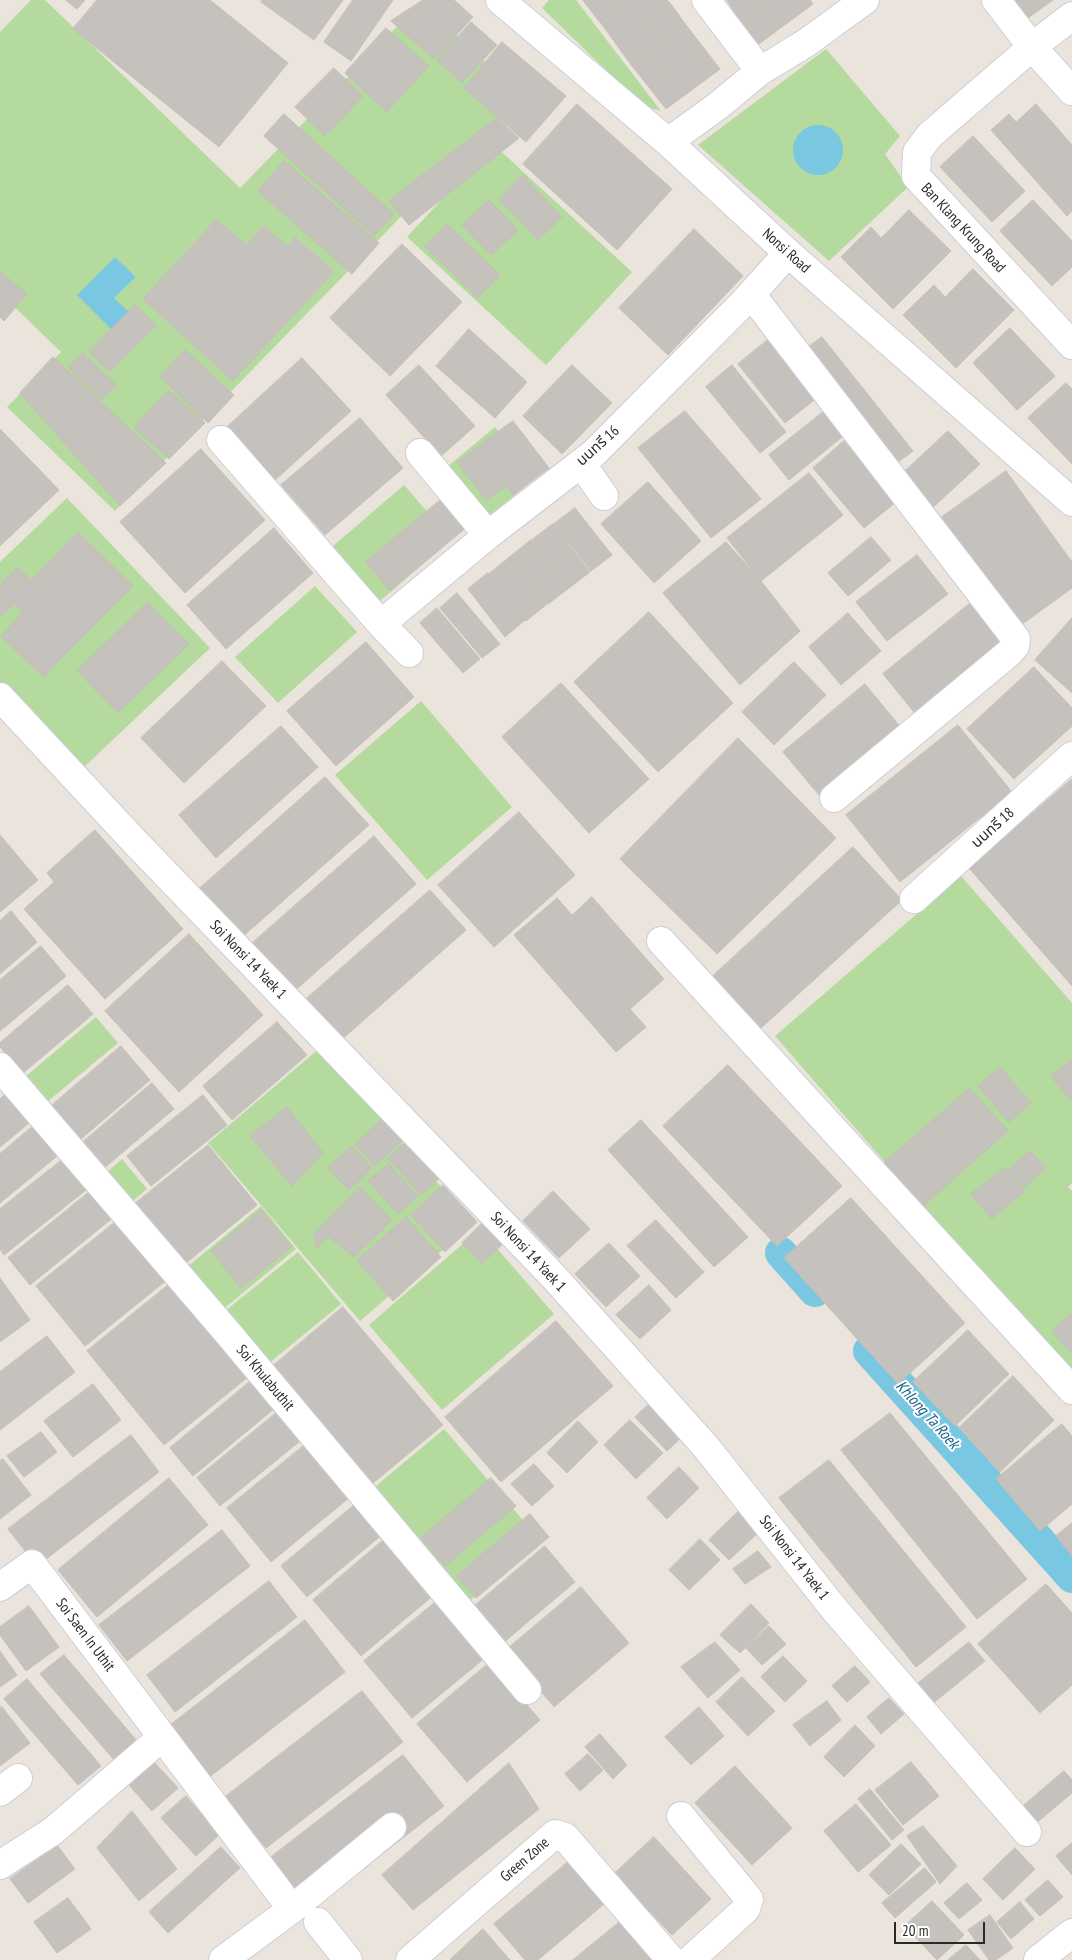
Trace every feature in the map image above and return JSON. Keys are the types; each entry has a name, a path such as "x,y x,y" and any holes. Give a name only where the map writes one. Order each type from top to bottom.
{"street":[{"name":"Nonsi Road","path":"500,0 668,142 788,253 1072,502"},
{"path":"706,0 760,72"},
{"path":"668,142 760,72 806,43 865,0"},
{"path":"996,0 1032,47 1072,90"},
{"name":"Ban Klang Krung Road","path":"1072,16 1032,47 930,135 917,152 916,176 1072,346"},
{"name":"นนทรี 16","path":"385,621 488,535 593,454 751,294 788,253"},
{"path":"751,294 1016,639 1015,646 1009,653 834,798"},
{"path":"221,440 385,621 410,653"},
{"path":"420,454 488,535"},
{"path":"581,463 604,496"},
{"name":"Soi Nonsi 14 Yaek 1","path":"0,697 135,842 552,1276 706,1447 835,1610 1027,1832"},
{"name":"นนทรี 18","path":"914,899 1072,756"},
{"path":"661,941 1072,1390"},
{"name":"Soi Khulabuthit","path":"0,1067 227,1332 527,1690"},
{"name":"Soi Saen In Uthit","path":"0,1587 32,1564 292,1909"},
{"path":"0,1865 53,1831 162,1737"},
{"path":"681,1816 749,1899 746,1909 690,1960"},
{"path":"223,1960 292,1909 392,1827"},
{"name":"Green Zone","path":"410,1960 555,1834 565,1837 671,1960"},
{"path":"318,1922 348,1960"},
{"path":"1038,1960 1072,1933"}],"green space":[{"path":"31,0 45,0 240,188 422,1 519,95 115,511 7,407 61,352 0,293 0,32","holes":["217,219 246,245 264,226 288,247 297,237 334,272 233,381 144,299","115,257 136,277 114,298"]},
{"path":"549,0 576,0 661,111 643,106 542,8"},
{"path":"826,49 900,136 885,154 908,187 829,261 698,145"},
{"path":"493,144 632,272 546,365 407,237"},
{"path":"495,427 536,477 488,517 447,467"},
{"path":"404,485 451,539 379,602 332,547"},
{"path":"67,498 210,648 82,769 0,683 0,562"},
{"path":"315,586 357,632 278,703 235,657"},
{"path":"421,701 512,807 427,880 335,775"},
{"path":"961,876 1072,1003 1072,1183 1068,1187 1072,1191 1072,1377 775,1036"},
{"path":"96,1017 118,1043 47,1102 25,1077"},
{"path":"321,1047 473,1224 360,1321 208,1143"},
{"path":"122,1159 147,1189 130,1203 105,1174"},
{"path":"261,1206 296,1249 216,1315 181,1272"},
{"path":"480,1229 554,1314 442,1410 369,1325"},
{"path":"298,1252 341,1304 263,1368 219,1316"},
{"path":"444,1429 540,1540 467,1603 370,1491"}],"water":[{"path":"813,125 823,125 836,132 843,145 843,155 836,168 823,175 813,175 804,171 797,164 793,155 793,145 797,136 804,129"},
{"path":"115,257 136,277 114,298 134,317 117,335 77,295"}],"building":[{"path":"66,0 85,0 77,9"},
{"path":"97,0 210,0 288,63 219,147 73,29"},
{"path":"262,0 343,0 314,40 261,2"},
{"path":"353,0 393,0 351,61 324,42"},
{"path":"423,0 454,0 473,17 434,59 391,21"},
{"path":"583,0 629,0 600,22"},
{"path":"629,0 667,0 670,3 616,44 600,22"},
{"path":"727,0 773,0 742,23"},
{"path":"773,0 810,0 813,4 759,44 742,23"},
{"path":"1014,0 1053,0 1028,18"},
{"path":"670,3 686,25 632,66 616,44"},
{"path":"471,22 497,45 462,83 437,60"},
{"path":"686,25 703,47 649,87 632,66"},
{"path":"386,28 429,66 387,112 345,73"},
{"path":"502,42 566,96 526,142 464,88"},
{"path":"703,47 720,69 666,109 649,87"},
{"path":"334,68 363,96 325,136 295,107"},
{"path":"577,104 672,189 617,250 523,164"},
{"path":"1036,104 1072,145 1072,211 1067,216 991,130 1009,114 1016,122"},
{"path":"284,114 394,214 374,236 264,136"},
{"path":"497,118 519,138 409,225 389,201"},
{"path":"973,136 1025,191 992,222 940,167"},
{"path":"284,161 379,243 352,274 258,191"},
{"path":"523,175 562,217 538,240 499,199"},
{"path":"489,200 518,230 491,255 462,225"},
{"path":"1033,200 1072,241 1072,267 1052,286 1000,231"},
{"path":"909,210 951,251 893,309 841,257 871,227 881,238"},
{"path":"217,219 246,245 264,226 288,247 296,237 334,272 233,381 143,299"},
{"path":"447,224 500,275 478,298 425,247"},
{"path":"694,229 743,276 668,355 619,308"},
{"path":"402,244 462,302 390,376 330,318"},
{"path":"973,269 1014,310 956,368 903,315 934,285 945,297"},
{"path":"0,271 27,294 4,321 0,317"},
{"path":"135,305 156,325 110,372 89,352"},
{"path":"1010,328 1055,376 1017,410 973,363"},
{"path":"469,329 527,382 495,418 436,366"},
{"path":"774,335 822,394 785,423 738,364"},
{"path":"822,337 913,451 893,466 803,351"},
{"path":"185,350 234,395 208,423 160,377"},
{"path":"83,353 117,385 102,400 69,368"},
{"path":"53,357 166,463 120,506 20,393"},
{"path":"302,358 351,411 274,481 225,429"},
{"path":"419,365 475,426 441,456 386,395"},
{"path":"572,365 612,403 562,454 523,416"},
{"path":"732,365 786,432 760,453 706,387"},
{"path":"1066,383 1072,389 1072,464 1028,418"},
{"path":"169,390 205,423 169,459 134,427"},
{"path":"832,405 852,429 789,480 769,455"},
{"path":"685,411 761,499 711,538 638,448"},
{"path":"360,418 403,468 325,535 281,485"},
{"path":"513,421 549,468 513,495 507,486 486,500 457,462"},
{"path":"0,429 59,490 0,546"},
{"path":"948,431 980,464 929,511 898,478"},
{"path":"844,441 896,502 864,528 813,468"},
{"path":"201,449 265,520 185,593 120,522"},
{"path":"1006,471 1072,562 1072,588 1014,630 935,522"},
{"path":"809,473 843,515 761,581 727,538"},
{"path":"648,482 701,541 654,583 601,524"},
{"path":"444,497 468,526 390,591 366,562"},
{"path":"575,508 612,555 591,571 554,524"},
{"path":"553,524 590,572 569,588 532,540"},
{"path":"274,528 313,573 226,649 187,605"},
{"path":"78,532 133,586 43,677 1,636 23,613 14,604 2,616 0,614 0,585 17,567 31,580"},
{"path":"871,537 891,560 848,596 828,573"},
{"path":"531,540 569,588 548,604 510,557"},
{"path":"726,542 761,581 800,631 740,685 663,593"},
{"path":"917,555 948,594 887,641 856,602"},
{"path":"510,557 547,604 526,621 489,574"},
{"path":"488,573 525,620 505,637 468,589"},
{"path":"457,593 500,644 482,658 440,608"},
{"path":"973,601 1008,644 918,717 883,674"},
{"path":"148,602 189,644 118,713 77,671"},
{"path":"437,608 480,659 463,673 420,623"},
{"path":"649,612 733,703 658,772 574,682"},
{"path":"848,613 881,651 841,685 809,647"},
{"path":"1072,618 1072,693 1035,660"},
{"path":"366,642 414,697 336,766 287,711"},
{"path":"222,661 266,706 184,783 141,738"},
{"path":"794,662 826,695 774,745 742,712"},
{"path":"1034,667 1072,708 1072,726 1014,779 967,729"},
{"path":"561,683 649,779 589,833 502,737"},
{"path":"865,684 906,734 824,801 783,752"},
{"path":"958,725 1012,792 900,882 846,815"},
{"path":"281,726 318,767 216,858 179,815"},
{"path":"738,738 836,838 717,954 620,859"},
{"path":"325,777 369,825 241,938 198,890"},
{"path":"1072,779 1072,986 969,868"},
{"path":"519,812 575,875 494,947 438,885"},
{"path":"95,830 183,929 105,999 24,909 54,882 47,873"},
{"path":"0,835 38,880 0,912"},
{"path":"374,836 416,884 291,994 249,946"},
{"path":"853,847 902,900 761,1028 713,976"},
{"path":"430,890 466,930 340,1041 304,1001"},
{"path":"592,897 664,979 630,1009 646,1027 616,1052 514,935 557,898 572,915"},
{"path":"11,911 37,942 0,974 0,921"},
{"path":"189,934 263,1015 179,1092 105,1011"},
{"path":"41,946 66,976 0,1031 0,980"},
{"path":"68,985 93,1014 23,1073 0,1047 0,1043"},
{"path":"277,1022 307,1055 232,1120 203,1086"},
{"path":"121,1046 150,1080 81,1139 51,1106"},
{"path":"1072,1059 1072,1101 1051,1077"},
{"path":"728,1065 842,1186 777,1246 663,1126"},
{"path":"1000,1067 1031,1103 1009,1122 978,1086"},
{"path":"152,1083 174,1109 104,1168 82,1143"},
{"path":"970,1088 1008,1131 921,1208 883,1164"},
{"path":"10,1090 35,1118 0,1147 0,1099"},
{"path":"203,1095 227,1125 151,1186 127,1156"},
{"path":"287,1107 323,1153 292,1186 250,1136"},
{"path":"388,1114 408,1135 375,1166 355,1145"},
{"path":"641,1120 748,1237 714,1267 608,1150"},
{"path":"38,1122 62,1152 0,1203 0,1154"},
{"path":"412,1137 445,1173 421,1195 388,1158"},
{"path":"208,1145 257,1205 181,1267 131,1207"},
{"path":"352,1146 372,1168 349,1190 328,1168"},
{"path":"1030,1151 1046,1168 1024,1188 1008,1170"},
{"path":"67,1156 91,1186 4,1255 0,1249 0,1209"},
{"path":"389,1164 418,1196 398,1214 368,1181"},
{"path":"1004,1168 1024,1192 991,1219 971,1194"},
{"path":"443,1185 477,1222 445,1252 411,1215"},
{"path":"360,1187 392,1220 354,1257 328,1236 317,1248 314,1234"},
{"path":"93,1189 115,1216 30,1285 8,1258"},
{"path":"553,1191 590,1229 559,1258 523,1221"},
{"path":"851,1198 965,1323 898,1384 784,1258"},
{"path":"261,1210 292,1247 241,1288 211,1251"},
{"path":"406,1217 441,1257 393,1301 357,1261"},
{"path":"488,1218 508,1239 482,1264 462,1243"},
{"path":"119,1219 168,1279 85,1346 36,1286"},
{"path":"656,1220 704,1272 676,1298 627,1246"},
{"path":"609,1243 640,1276 606,1307 575,1274"},
{"path":"0,1278 30,1320 0,1342"},
{"path":"172,1282 249,1376 164,1445 87,1351"},
{"path":"649,1285 671,1310 640,1339 616,1315"},
{"path":"343,1307 443,1425 367,1488 267,1371"},
{"path":"1072,1313 1072,1354 1052,1331"},
{"path":"556,1321 613,1386 501,1482 445,1417"},
{"path":"968,1330 1009,1374 955,1426 913,1382"},
{"path":"47,1336 75,1372 0,1430 0,1372"},
{"path":"1013,1376 1054,1420 1000,1472 959,1428"},
{"path":"252,1380 275,1408 193,1476 170,1448"},
{"path":"93,1384 121,1420 73,1457 44,1421"},
{"path":"656,1398 687,1432 667,1451 635,1417"},
{"path":"281,1409 305,1437 220,1506 197,1478"},
{"path":"890,1413 1027,1579 977,1619 841,1450"},
{"path":"630,1420 663,1453 636,1479 604,1445"},
{"path":"578,1421 598,1442 567,1473 547,1453"},
{"path":"1062,1424 1072,1436 1072,1504 1040,1531 996,1479"},
{"path":"41,1432 57,1452 24,1477 7,1456"},
{"path":"131,1435 159,1472 37,1566 8,1529"},
{"path":"306,1444 350,1497 271,1562 227,1508"},
{"path":"3,1459 31,1495 0,1519 0,1461"},
{"path":"829,1460 966,1627 916,1667 779,1498"},
{"path":"534,1464 554,1486 532,1506 511,1484"},
{"path":"679,1467 699,1488 667,1519 647,1498"},
{"path":"169,1478 208,1525 97,1617 58,1570"},
{"path":"491,1478 516,1506 445,1566 421,1538"},
{"path":"358,1502 384,1533 307,1597 281,1566"},
{"path":"741,1509 761,1530 729,1560 709,1540"},
{"path":"530,1514 549,1537 476,1598 457,1576"},
{"path":"1072,1523 1072,1556 1056,1536"},
{"path":"222,1530 250,1566 127,1661 99,1625"},
{"path":"387,1537 435,1594 361,1656 313,1600"},
{"path":"700,1539 720,1560 689,1590 669,1570"},
{"path":"545,1546 575,1582 503,1643 472,1608"},
{"path":"758,1551 771,1567 745,1584 733,1569"},
{"path":"269,1581 297,1617 175,1712 147,1675"},
{"path":"1046,1584 1072,1613 1072,1685 1040,1713 978,1644"},
{"path":"581,1587 629,1643 554,1707 506,1650"},
{"path":"438,1600 486,1657 412,1718 364,1661"},
{"path":"751,1604 769,1623 740,1653 720,1635"},
{"path":"29,1606 59,1647 26,1671 0,1635 0,1627"},
{"path":"305,1620 345,1672 208,1778 168,1727"},
{"path":"769,1626 786,1644 762,1665 746,1648"},
{"path":"715,1642 740,1670 708,1698 681,1667"},
{"path":"969,1642 985,1661 932,1704 916,1685"},
{"path":"0,1651 17,1675 0,1687"},
{"path":"64,1655 137,1741 115,1761 40,1674"},
{"path":"783,1656 807,1681 785,1702 761,1677"},
{"path":"490,1662 540,1720 467,1782 417,1724"},
{"path":"855,1666 870,1682 847,1702 832,1686"},
{"path":"742,1677 775,1711 748,1736 716,1702"},
{"path":"27,1679 101,1766 78,1785 4,1699"},
{"path":"362,1691 403,1742 266,1848 225,1797"},
{"path":"889,1698 904,1714 881,1734 867,1717"},
{"path":"827,1701 841,1720 810,1746 793,1725"},
{"path":"2,1707 30,1743 0,1766 0,1708"},
{"path":"699,1707 724,1736 691,1765 665,1737"},
{"path":"855,1725 875,1746 844,1777 824,1757"},
{"path":"600,1734 627,1765 613,1779 585,1747"},
{"path":"588,1754 603,1770 580,1791 565,1774"},
{"path":"403,1755 444,1806 307,1912 266,1861"},
{"path":"152,1760 178,1788 152,1811 127,1783"},
{"path":"911,1762 939,1796 903,1825 875,1790"},
{"path":"509,1763 539,1809 413,1910 382,1875"},
{"path":"735,1766 792,1828 752,1865 695,1803"},
{"path":"1064,1771 1072,1780 1072,1793 1035,1824 1021,1808"},
{"path":"870,1789 904,1830 892,1840 858,1799"},
{"path":"186,1796 219,1835 196,1856 161,1818"},
{"path":"856,1804 891,1845 858,1872 824,1831"},
{"path":"132,1811 177,1869 139,1901 97,1848"},
{"path":"923,1826 957,1866 940,1884 907,1836"},
{"path":"654,1837 711,1899 672,1935 614,1874"},
{"path":"1072,1843 1072,1875 1056,1856"},
{"path":"901,1844 921,1864 889,1895 869,1875"},
{"path":"57,1845 75,1869 28,1903 10,1879"},
{"path":"221,1847 240,1868 168,1933 149,1912"},
{"path":"1015,1848 1035,1869 1003,1900 983,1879"},
{"path":"568,1862 604,1904 538,1960 525,1960 494,1924"},
{"path":"925,1868 936,1882 895,1918 882,1903"},
{"path":"1048,1880 1063,1897 1040,1916 1025,1900"},
{"path":"967,1883 982,1900 959,1919 944,1903"},
{"path":"68,1898 91,1929 57,1953 34,1922"},
{"path":"932,1901 964,1935 937,1960 905,1926"},
{"path":"1020,1902 1034,1919 1011,1939 997,1922"},
{"path":"990,1915 1013,1948 996,1960 989,1960 968,1930"},
{"path":"621,1921 654,1960 573,1960"},
{"path":"483,1929 510,1960 450,1960"},
{"path":"966,1945 980,1960 948,1960"}],"waterway":[{"name":"Khlong Ta Roek","path":"781,1253 815,1291"},
{"name":"Khlong Ta Roek","path":"869,1351 1072,1577"}]}
